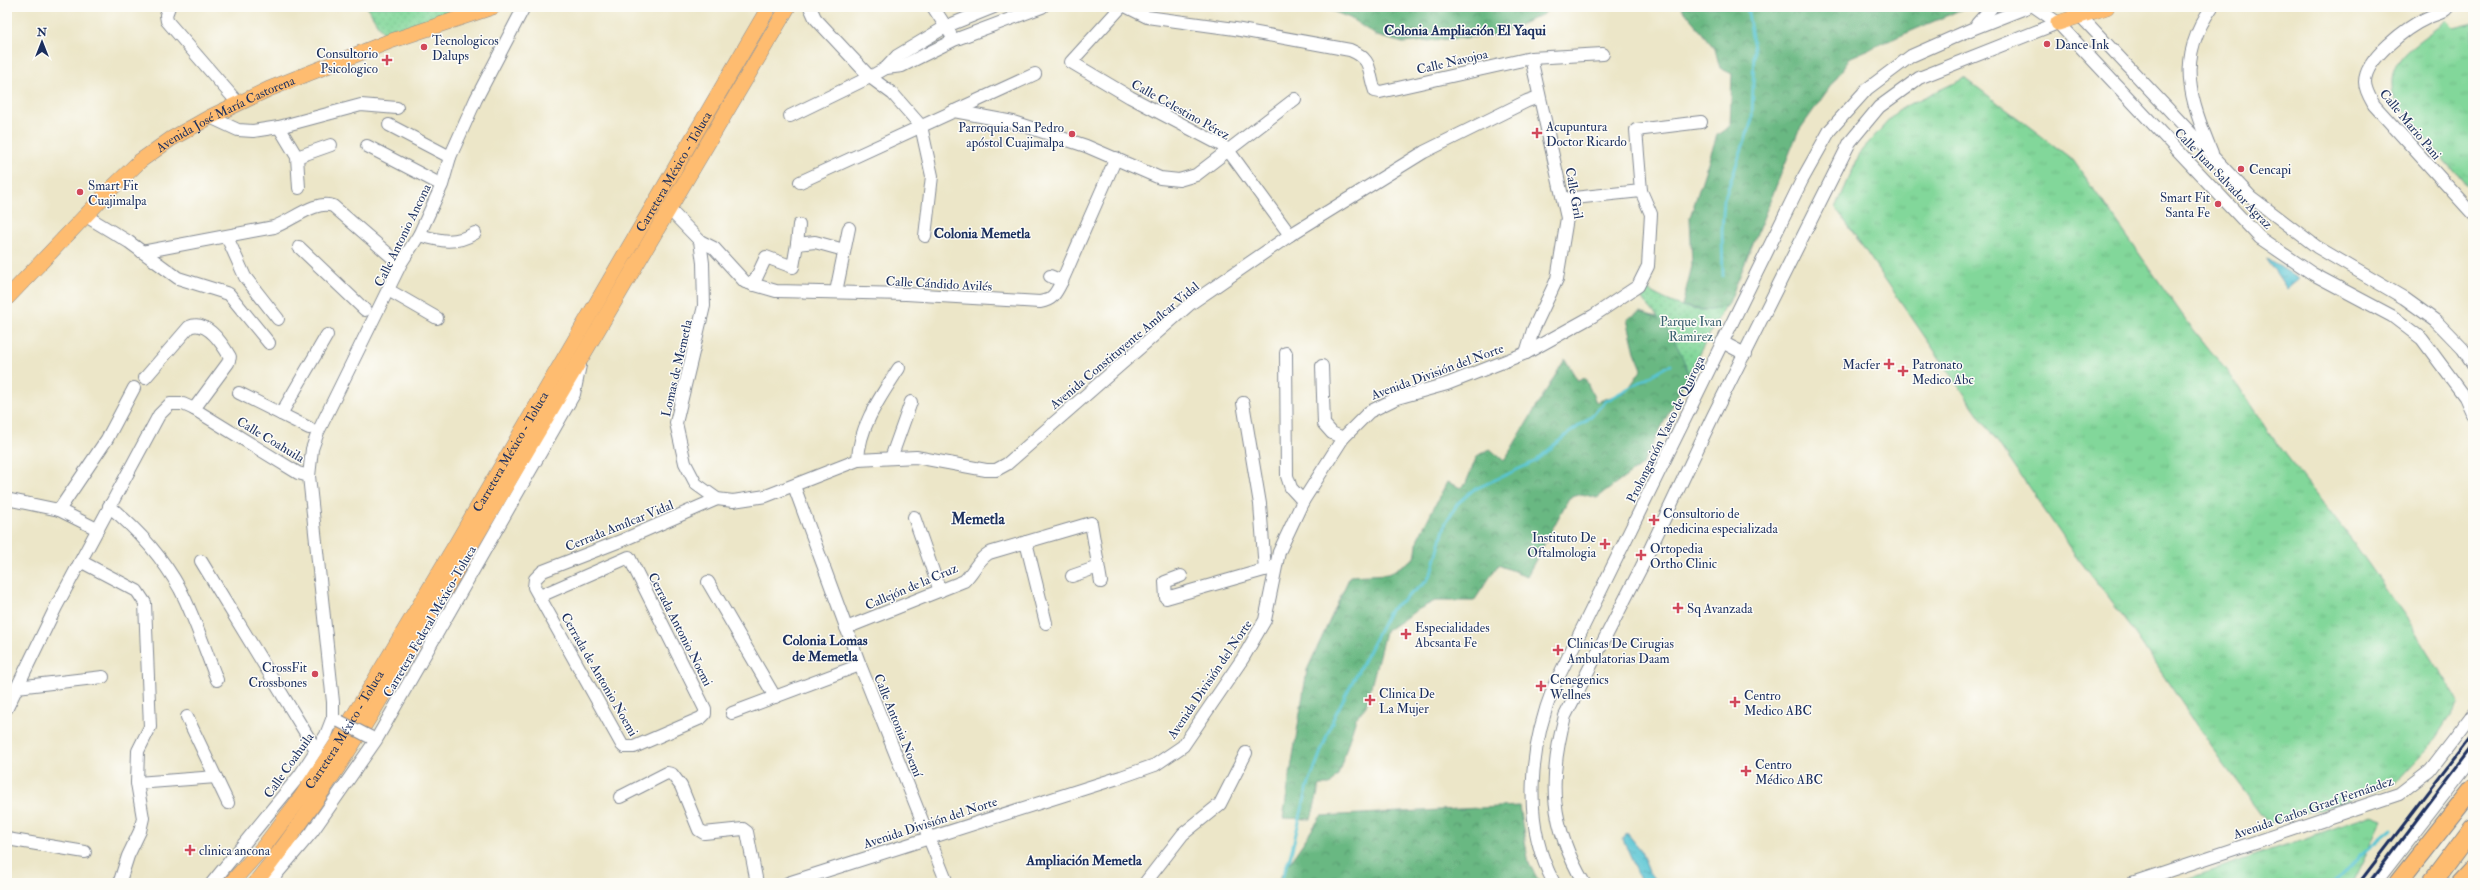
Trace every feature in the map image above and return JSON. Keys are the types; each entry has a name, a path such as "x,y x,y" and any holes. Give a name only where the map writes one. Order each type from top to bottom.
{"highway":[{"path":"2398,883 2473,788"},
{"path":"2432,883 2473,828"},
{"path":"2460,883 2473,868"}],"main road":[{"name":"Avenida José María Castorena","path":"7,298 13,287 140,162 171,139 238,103 388,42 493,7"},
{"name":"Carretera México - Toluca","path":"255,883 276,857 330,780 367,721 582,356 670,210 788,7"},
{"path":"2058,23 2075,11 2107,7"},
{"name":"Carretera México - Toluca","path":"231,883 275,833 336,746 456,544 766,10"}],"street":[{"path":"169,7 166,15 167,21 238,103"},
{"name":"Calle Antonio Ancona","path":"309,476 312,449 318,432 390,291 401,263 418,235 442,185 450,157 476,99 524,7"},
{"path":"810,7 814,18 870,77 893,94 921,126 932,176 925,236"},
{"path":"933,7 947,26 954,40"},
{"path":"790,116 886,68 897,56 947,26 994,7"},
{"path":"886,68 902,66 954,40 1042,7"},
{"name":"Calle Celestino Pérez","path":"1121,7 1071,62 1228,150 1290,235"},
{"name":"Calle Navojoa","path":"1127,7 1147,17 1235,29 1350,50 1363,55 1370,66 1375,91 1380,92 1531,58 1604,54"},
{"path":"1972,29 1992,7"},
{"name":"Prolongación Vasco de Quiroga","path":"1554,883 1537,840 1534,809 1533,773 1538,736 1545,709 1554,686 1802,180 1830,130 1867,89 1911,56 1972,29 2028,7"},
{"name":"Calle Juan Salvador Agraz","path":"2035,7 2058,23 2260,238 2313,274 2392,316 2422,339 2465,397 2473,415"},
{"path":"2212,7 2196,32 2191,50 2190,75 2192,100 2215,159"},
{"name":"Calle Mario Pani","path":"2436,7 2428,17 2396,39 2373,60 2367,68 2365,83 2374,105 2473,214"},
{"name":"Calle Mario Pani","path":"2428,17 2445,12 2448,7"},
{"name":"Calle Juan Salvador Agraz","path":"2075,11 2251,197 2317,247 2404,298 2436,321 2463,349 2473,364"},
{"path":"1584,883 1561,836 1556,806 1555,772 1558,742 1565,716 1645,561 1713,416 1746,354 1850,142 1879,107 1919,78 2058,23"},
{"path":"2090,58 2106,43"},
{"name":"Calle Gril","path":"1526,353 1533,330 1558,279 1566,231 1564,199 1531,58"},
{"path":"800,182 1035,74"},
{"name":"Avenida Constituyente Amílcar Vidal","path":"794,486 858,460 891,458 934,459 974,468 996,470 1024,450 1190,304 1290,235 1424,152 1527,101 1539,97"},
{"path":"954,111 1013,122 1086,146 1160,178 1179,180 1196,175 1295,99"},
{"path":"210,117 238,130 253,131 279,127 361,105 397,108"},
{"name":"Avenida División del Norte","path":"788,883 1155,765 1184,746 1243,658 1265,620 1270,569 1303,501 1343,438 1369,412 1397,398 1447,384 1526,353 1593,316 1638,286 1648,266 1651,238 1651,214 1641,191 1636,130 1702,122"},
{"path":"389,125 450,157"},
{"path":"279,127 297,157 299,188"},
{"path":"297,157 332,145"},
{"path":"368,146 436,182"},
{"path":"1050,276 1062,281 1116,158"},
{"path":"1564,199 1641,191"},
{"path":"2240,216 2239,206 2241,201 2246,195 2251,197"},
{"path":"142,252 191,241 274,227 289,222 318,205 326,203 333,206 394,258"},
{"path":"670,210 700,241"},
{"path":"86,216 142,252 178,278 229,294 268,343"},
{"path":"753,285 766,257 793,267 799,225"},
{"path":"836,292 849,228"},
{"path":"418,235 452,242 463,240 475,233"},
{"path":"227,236 239,266 278,319"},
{"name":"Calle Cándido Avilés","path":"700,241 714,248 745,282 776,291 906,294 1040,302 1048,301 1055,295 1062,281"},
{"name":"Lomas de Memetla","path":"700,241 703,263 704,306 676,423 685,463 692,477 696,484 717,499"},
{"path":"797,244 815,242 844,250"},
{"path":"299,247 365,310"},
{"path":"390,291 437,318"},
{"path":"145,378 189,327 196,324 202,326 226,349 230,357 228,363 194,409"},
{"path":"281,414 327,335"},
{"path":"1722,342 1746,354"},
{"path":"1286,353 1287,476 1291,488 1303,501"},
{"name":"Carretera Federal México-Toluca","path":"269,883 312,832 373,739 574,394 582,356"},
{"path":"1322,366 1324,424 1332,433 1343,438"},
{"path":"858,460 858,449 871,412 899,368"},
{"path":"59,510 106,439 134,388"},
{"path":"239,393 309,428"},
{"path":"891,458 911,402"},
{"name":"Calle Coahuila","path":"7,708 56,607 82,562 109,506 137,453 165,408 177,403 194,409 298,473 309,476 336,719 271,813 212,883"},
{"path":"1181,576 1165,582 1166,598 1270,569 1243,403"},
{"path":"717,499 733,501 745,500 794,486"},
{"name":"Calle Antonia Noemí","path":"794,486 860,665 947,883"},
{"name":"Cerrada Amílcar Vidal","path":"535,579 543,570 623,540 717,499"},
{"path":"11,500 59,510 97,529"},
{"path":"109,506 124,519 160,559 180,590 217,680"},
{"path":"914,517 940,591"},
{"name":"Callejón de la Cruz","path":"846,628 964,581 971,575 981,557 989,552 1090,523 1098,567"},
{"path":"1026,542 1046,623"},
{"name":"Cerrada Antonio Noemi","path":"540,596 629,557 705,709 705,714"},
{"path":"201,561 316,750"},
{"path":"82,562 137,592 145,603 150,727 138,751 137,783 143,818 140,831 128,856 120,881"},
{"path":"1072,576 1098,567 1101,582"},
{"name":"Cerrada de Antonio Noemi","path":"535,579 534,586 624,747 634,748 701,718 705,714"},
{"path":"708,582 775,697"},
{"path":"732,713 860,665"},
{"path":"17,687 103,677"},
{"name":"Avenida Carlos Graef Fernández","path":"2132,883 2399,794 2430,770 2473,714"},
{"path":"187,717 228,803"},
{"path":"336,719 373,739"},
{"path":"1145,883 1184,834 1220,804 1246,753"},
{"path":"2375,883 2473,757"},
{"path":"620,797 667,773 672,774 680,786 699,830 704,833 743,829 747,832 757,883"},
{"path":"137,783 216,778"},
{"path":"7,838 85,852"}],"green space":[{"path":"367,7 462,7 385,36"},
{"path":"1322,7 1551,7 1544,14 1497,35 1403,43 1377,36 1350,18"},
{"path":"1681,7 1967,7 1851,57 1798,132 1728,305 1714,312 1682,306 1692,266 1690,217 1717,135 1730,126 1732,74 1720,68 1715,49"},
{"path":"2446,21 2453,28 2473,23 2473,193 2397,104 2392,89 2393,76 2397,65 2404,55 2413,46"},
{"path":"1965,78 2073,160 2186,320 2237,384 2267,430 2358,549 2408,620 2459,702 2431,745 2395,783 2334,805 2268,823 2222,762 2129,625 2074,553 1836,208 1861,151 1899,109"},
{"name":"Parque Ivan Ramirez","path":"1646,289 1664,299 1684,307 1705,310 1725,306 1688,374 1680,352 1669,332 1639,296"},
{"path":"1640,312 1662,319 1684,358 1688,374 1643,464 1597,498 1582,494 1569,498 1527,576 1498,565 1474,601 1435,601 1417,610 1385,632 1366,706 1356,718 1338,775 1330,785 1320,785 1311,819 1283,818 1307,670 1350,576 1388,574 1415,558 1418,538 1447,482 1461,488 1466,483 1477,456 1490,449 1504,461 1565,359 1578,381 1585,378 1596,402 1626,392 1642,369 1635,352 1627,319"},
{"path":"1519,806 1529,864 1540,883 1276,883 1321,816"},
{"path":"2372,815 2383,819 2352,883 2176,883"}],"water":[{"path":"2266,258 2299,279 2287,289"},
{"path":"1627,833 1640,849 1649,872 1657,883 1642,883 1623,840"}],"waterway":[{"path":"1723,276 1722,231 1724,200 1752,120 1754,49 1747,7"},
{"path":"1280,883 1290,857 1308,786 1334,717 1390,610 1427,581 1433,569 1446,522 1458,503 1473,490 1536,461 1565,436 1586,421 1606,401 1671,364"},
{"path":"2335,883 2360,856 2392,829"}],"railway":[{"path":"2359,883 2473,734"},
{"path":"2369,883 2473,745"}],"place":[{"name":"Dance Ink","path":"2047,44"},
{"name":"Tecnologicos Dalups","path":"424,47"},
{"name":"Consultorio Psicologico","path":"387,60"},
{"name":"Acupuntura Doctor Ricardo","path":"1537,133"},
{"name":"Parroquia San Pedro apóstol Cuajimalpa","path":"1072,134"},
{"name":"Cencapi","path":"2241,169"},
{"name":"Smart Fit Cuajimalpa","path":"80,192"},
{"name":"Smart Fit Santa Fe","path":"2218,204"},
{"name":"Macfer","path":"1889,364"},
{"name":"Patronato Medico Abc","path":"1903,371"},
{"name":"Consultorio de medicina especializada","path":"1654,520"},
{"name":"Instituto De Oftalmologia","path":"1605,544"},
{"name":"Ortopedia Ortho Clinic","path":"1641,555"},
{"name":"Sq Avanzada","path":"1678,608"},
{"name":"Especialidades Abcsanta Fe","path":"1406,634"},
{"name":"Clinicas De Cirugias Ambulatorias Daam","path":"1558,650"},
{"name":"CrossFit Crossbones","path":"315,674"},
{"name":"Cenegenics Wellnes","path":"1541,686"},
{"name":"Clinica De La Mujer","path":"1370,700"},
{"name":"Centro Medico ABC","path":"1735,702"},
{"name":"Centro Médico ABC","path":"1746,771"},
{"name":"clinica ancona","path":"190,850"}],"district":[{"name":"Colonia Ampliación El Yaqui","path":"1465,30"},
{"name":"Colonia Memetla","path":"982,233"},
{"name":"Memetla","path":"978,519"},
{"name":"Colonia Lomas de Memetla","path":"825,648"},
{"name":"Ampliación Memetla","path":"1084,860"}]}
